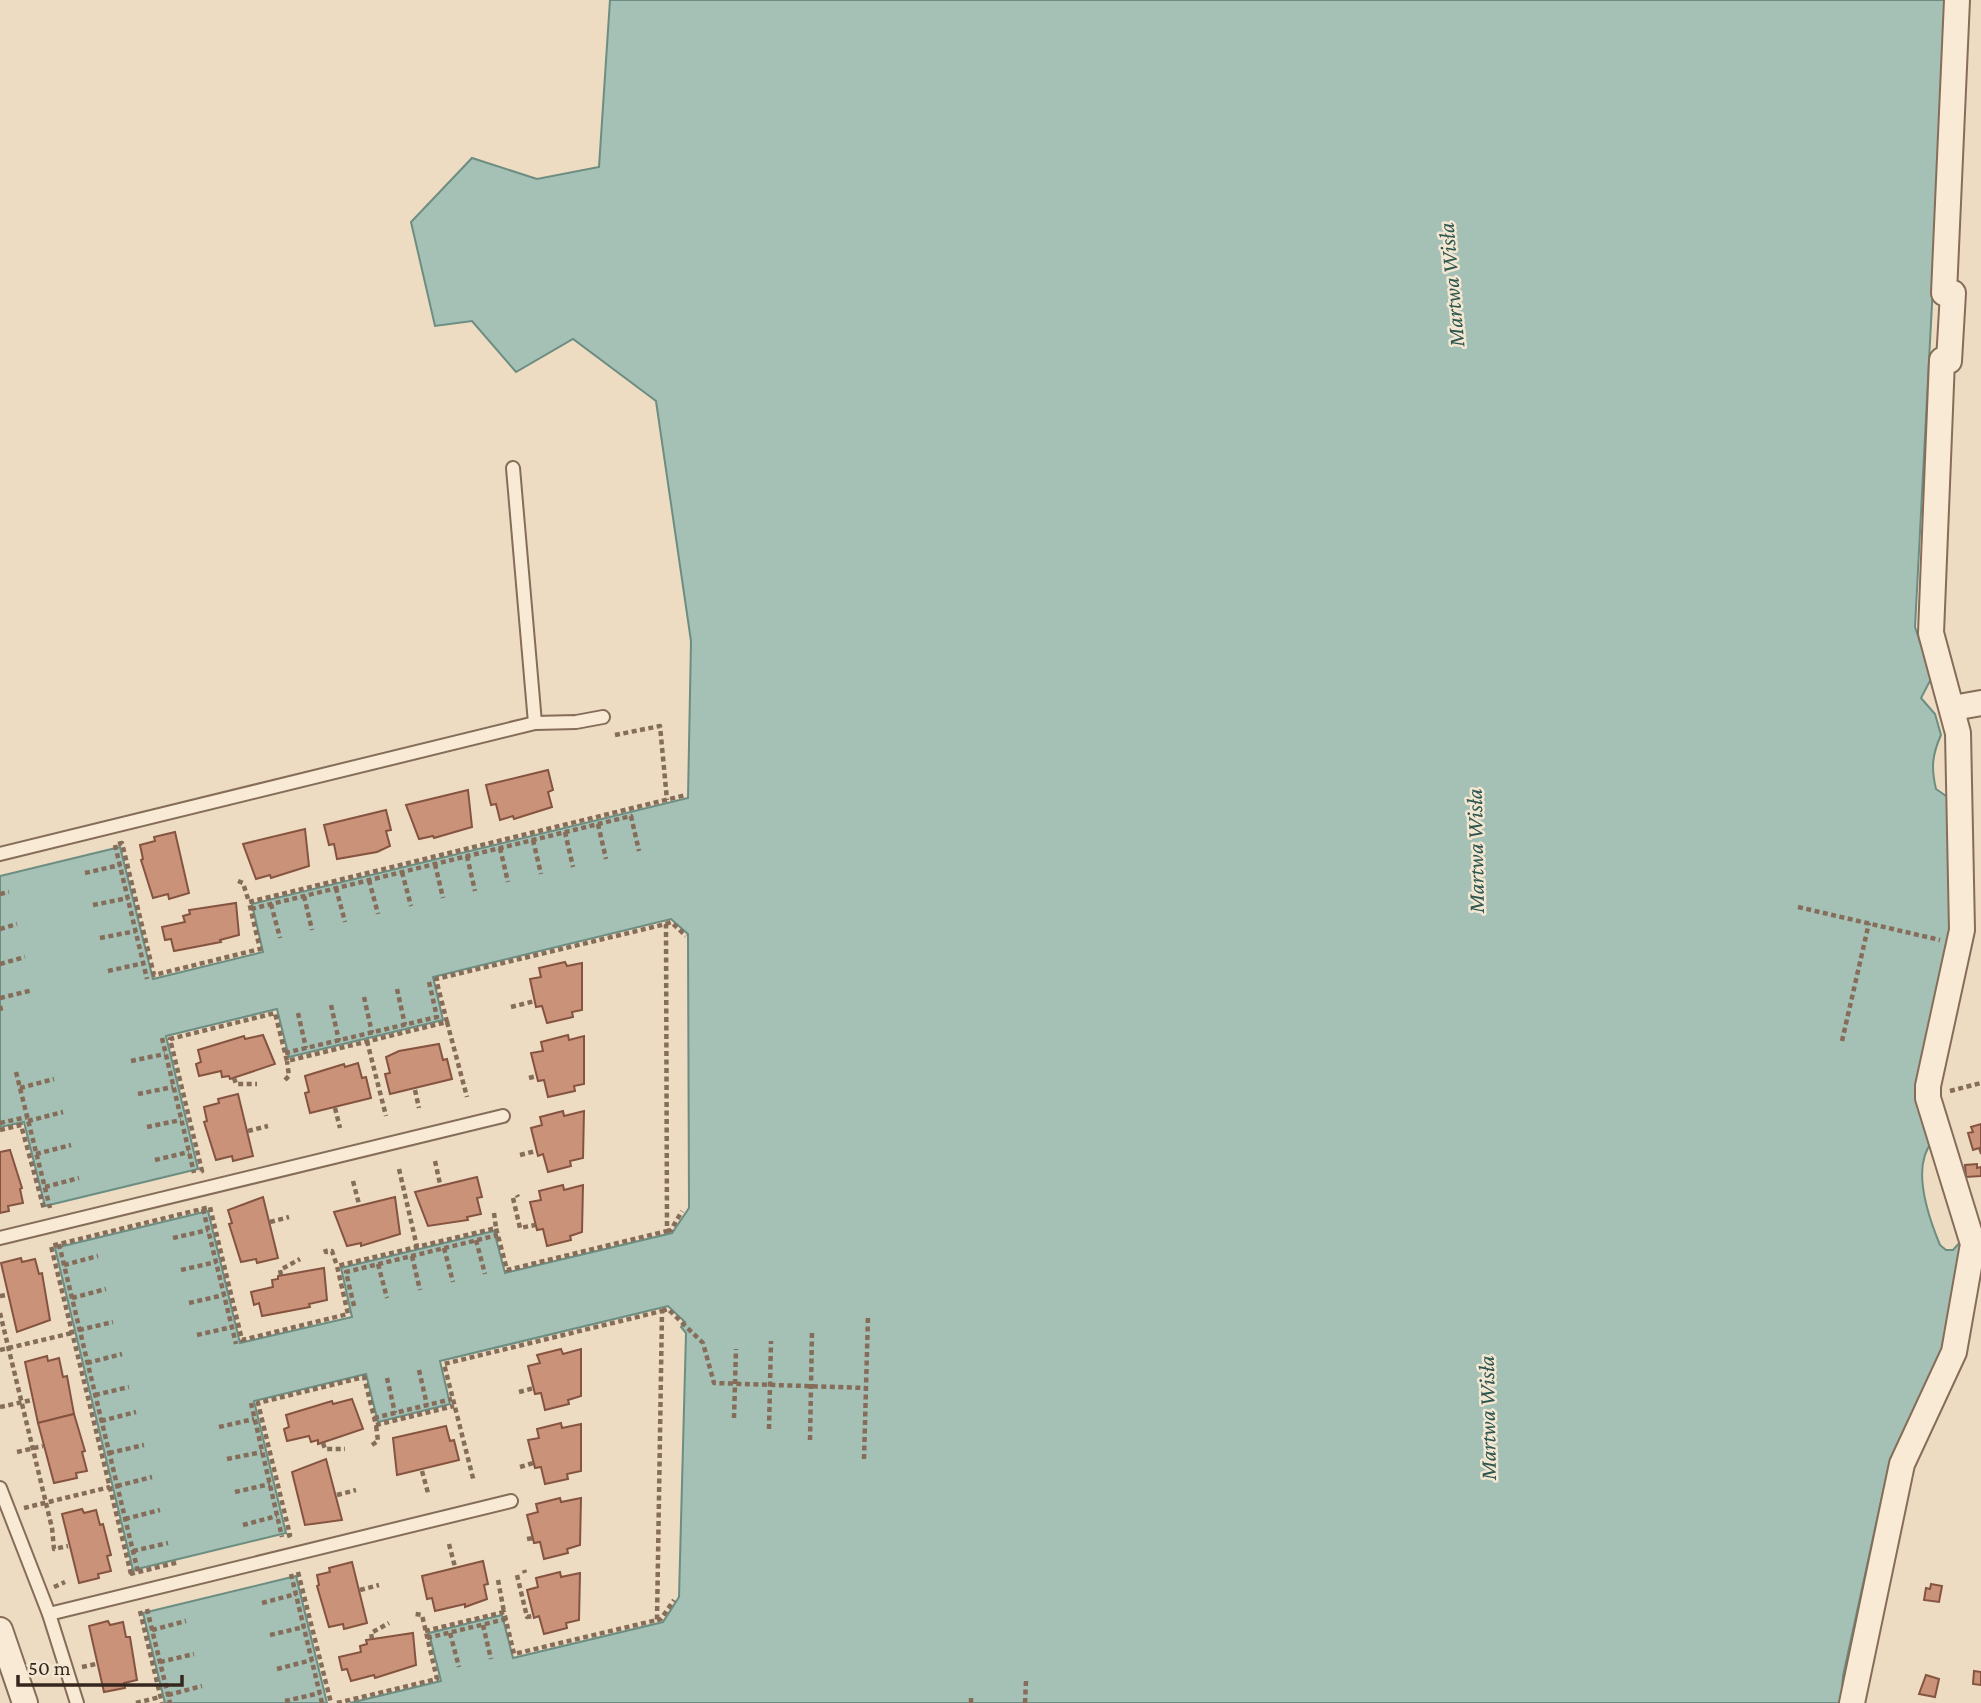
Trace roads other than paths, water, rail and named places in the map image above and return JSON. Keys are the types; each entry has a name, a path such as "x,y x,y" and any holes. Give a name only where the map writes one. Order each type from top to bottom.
{"street":[{"path":"1852,1703 1902,1464 1954,1352 1973,1244 1928,1095 1962,930 1959,746 1953,708 1931,633 1942,360 1950,361 1953,293 1944,293 1957,0"},
{"path":"1953,708 1981,703"},
{"path":"0,1630 25,1703"}],"lane":[{"path":"513,468 535,723"},
{"path":"0,854 535,723 576,722 603,717"},
{"path":"0,1238 503,1116"},
{"path":"0,1488 49,1614 77,1703"},
{"path":"49,1614 511,1501"}],"water":[{"name":"Martwa Wisła","path":"610,0 1948,0 1915,627 1932,677 1921,698 1935,714 1941,735 1934,755 1933,775 1936,789 1949,798 1954,927 1932,1142 1926,1152 1922,1178 1927,1206 1940,1245 1946,1250 1953,1250 1963,1239 1942,1359 1890,1460 1843,1676 1841,1703 350,1703 441,1681 429,1633 502,1615 513,1658 663,1622 679,1597 686,1333 681,1327 685,1322 668,1306 440,1361 450,1404 378,1422 366,1374 254,1401 286,1533 133,1570 55,1248 208,1211 240,1343 352,1317 341,1268 494,1231 505,1273 672,1233 689,1208 688,934 671,919 433,977 443,1020 289,1057 277,1009 166,1036 198,1169 45,1206 24,1122 0,1127 0,876 120,847 153,979 263,952 252,904 688,798 691,641 656,401 573,339 516,372 472,321 435,326 411,222 472,158 537,179 599,167"},
{"path":"296,1576 327,1703 165,1703 143,1613"}]}
